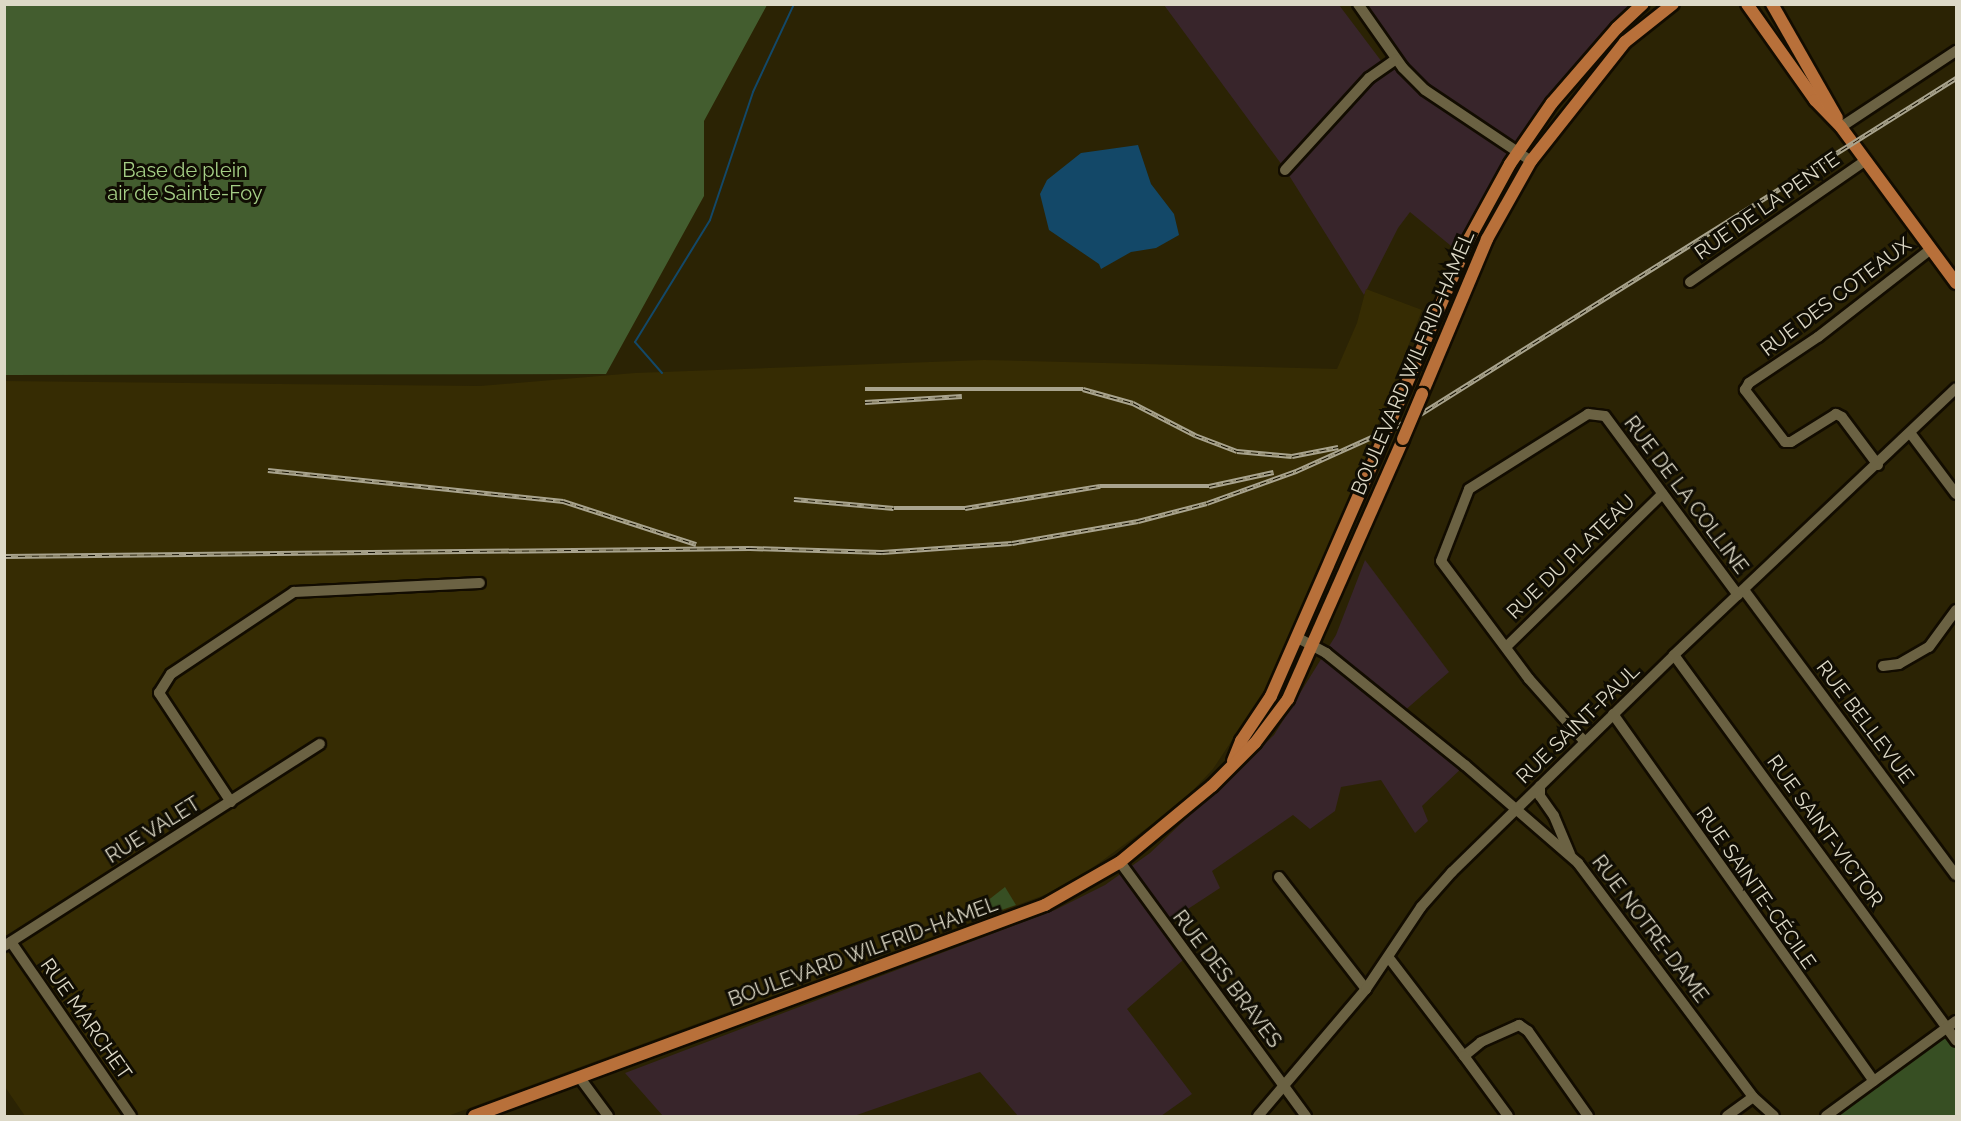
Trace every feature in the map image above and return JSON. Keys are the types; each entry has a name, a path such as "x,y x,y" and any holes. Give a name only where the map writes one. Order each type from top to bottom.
{"main road":[{"name":"BOULEVARD WILFRID-HAMEL","path":"1231,765 1241,741 1271,696 1298,638 1469,239 1517,153 1552,103 1617,28 1643,4"},
{"name":"BOULEVARD WILFRID-HAMEL","path":"474,1116 1044,905 1120,862 1193,803 1255,743 1288,699 1314,646 1490,233 1531,161 1611,57 1632,35 1673,4"},
{"path":"1747,4 1815,100 1841,127"},
{"path":"1772,4 1841,127 1956,283"}],"street":[{"path":"1358,4 1396,59 1442,104 1531,161"},
{"path":"1841,127 1956,51"},
{"path":"1285,170 1369,78 1396,59"},
{"name":"RUE DE LA PENTE","path":"1690,282 1865,161"},
{"name":"RUE DES COTEAUX","path":"1878,465 1842,417 1836,414 1791,442 1779,439 1745,390 1749,382 1818,337 1931,249"},
{"name":"RUE SAINT-PAUL","path":"1258,1116 1285,1088 1366,989 1389,958 1421,907 1584,741 1911,434 1956,388"},
{"name":"RUE DE LA COLLINE","path":"1584,741 1506,647 1441,561 1469,489 1593,412 1605,416 1662,494 1741,592"},
{"path":"1911,434 1956,494"},
{"name":"RUE DU PLATEAU","path":"1506,647 1662,494"},
{"path":"231,802 159,693 171,674 294,592 480,583"},
{"name":"RUE BELLEVUE","path":"1741,592 1956,875"},
{"path":"1883,666 1899,664 1929,647 1956,610"},
{"name":"RUE NOTRE-DAME","path":"1298,638 1314,646 1571,857 1606,896 1756,1100 1765,1116"},
{"name":"RUE SAINT-VICTOR","path":"1674,655 1952,1025 1956,1041"},
{"name":"RUE SAINTE-CÉCILE","path":"1613,714 1874,1081"},
{"name":"RUE VALET","path":"8,944 320,744"},
{"path":"1540,786 1540,796 1554,816 1571,857"},
{"name":"RUE DES BRAVES","path":"1120,862 1306,1116"},
{"path":"1279,877 1366,989"},
{"name":"RUE MARCHET","path":"8,944 131,1116"},
{"path":"1389,958 1508,1116"},
{"path":"1464,1056 1481,1042 1519,1025 1528,1031 1588,1116"},
{"path":"1826,1116 1952,1025"},
{"path":"580,1078 608,1116"},
{"path":"1727,1116 1756,1100"},
{"name":"RUE NOTRE-DAME","path":"1756,1100 1774,1116"}],"shaded area":[{"path":"1164,5 1339,5 1385,66 1396,59 1358,5 1643,5 1552,103 1462,255 1410,212 1398,228 1364,295 1285,169"},
{"path":"1366,289 1422,310 1369,448 1382,461 1274,677 1213,769 1180,804 1088,871 1047,894 448,1116 25,1116 5,1087 4,381 480,386 635,373 984,360 1337,369 1357,323"},
{"path":"1365,560 1449,672 1403,712 1465,765 1422,806 1428,821 1415,833 1381,780 1341,787 1335,811 1310,829 1293,815 1212,871 1220,888 1168,922 1190,954 1127,1009 1192,1094 1161,1116 1018,1116 980,1072 854,1116 663,1116 625,1073 1055,910 1105,885 1150,853 1274,735 1336,635"}],"green space":[{"name":"Base de plein air de Sainte-Foy","path":"4,5 767,5 704,121 704,196 606,374 5,375"},
{"path":"1005,887 1016,905 987,915 982,905"},
{"path":"1956,1028 1956,1116 1838,1116"}],"water":[{"path":"1138,145 1151,184 1174,214 1179,235 1156,248 1131,252 1101,269 1099,264 1049,230 1040,194 1047,180 1081,153"}],"waterway":[{"path":"662,373 635,342 710,220 753,92 794,4"}],"railway":[{"path":"4,556 750,548 882,552 1012,543 1138,521 1207,503 1296,471 1414,418 1956,78"},
{"path":"865,389 1083,389 1133,403 1195,435 1237,451 1292,456 1338,447"},
{"path":"865,402 962,396"},
{"path":"268,470 563,501 696,544"},
{"path":"794,499 894,508 965,508 1100,486 1209,486 1273,472"}]}
